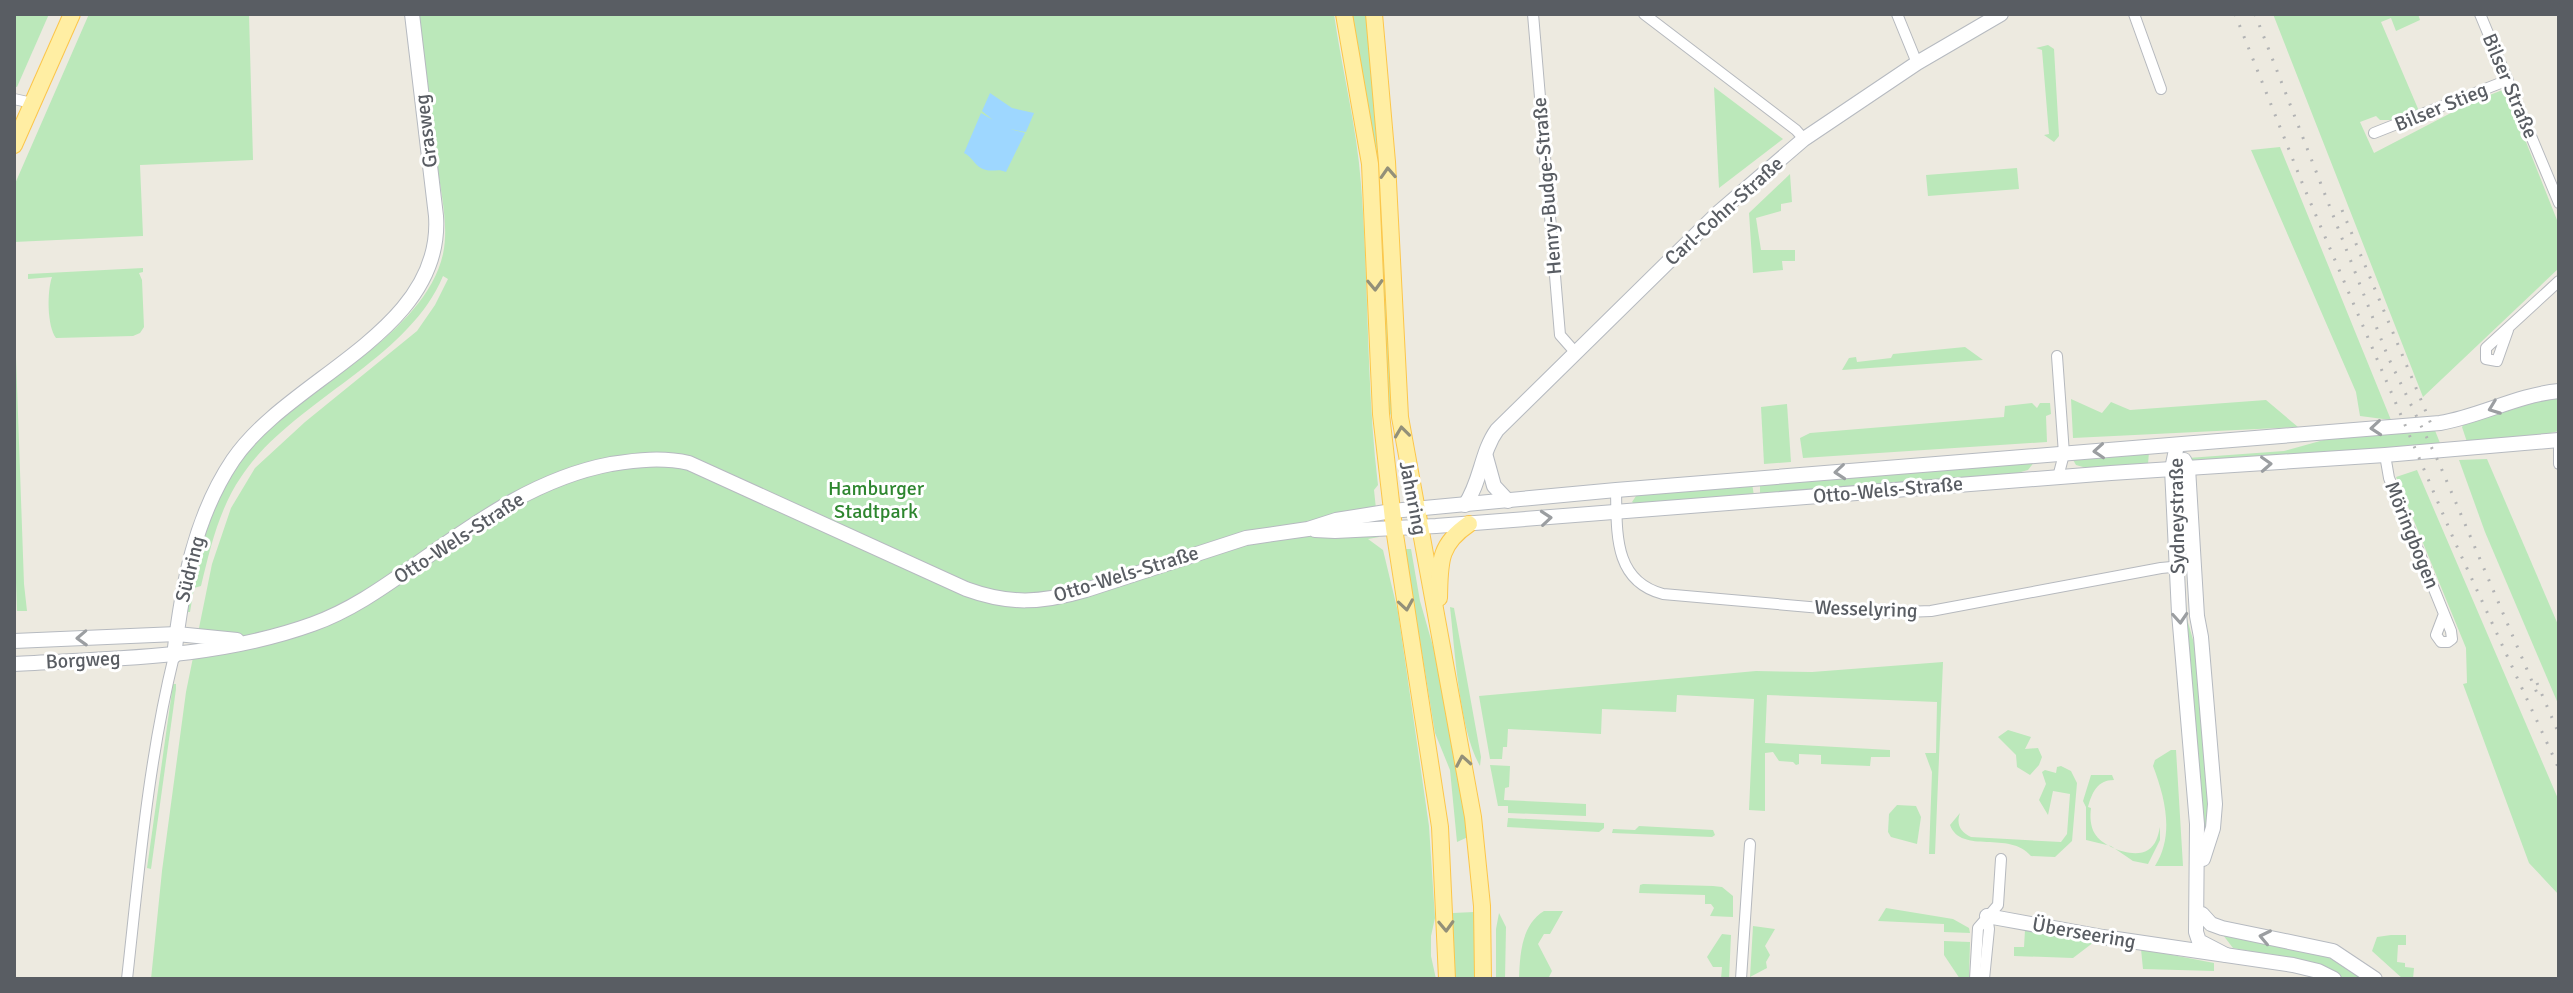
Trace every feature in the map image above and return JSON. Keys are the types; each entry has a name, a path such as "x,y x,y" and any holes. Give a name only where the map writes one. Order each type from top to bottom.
{"main road":[{"path":"14,145 72,14"},
{"name":"Jahnring","path":"1344,14 1370,164 1377,343 1393,520 1440,827 1447,979"},
{"name":"Jahnring","path":"1374,14 1387,162 1402,438 1476,838 1482,906 1483,979"},
{"path":"1438,627 1442,555 1451,538 1469,524"}],"street":[{"name":"Grasweg","path":"412,14 436,216 436,249"},
{"name":"Henry-Budge-Straße","path":"1533,14 1560,335 1575,352"},
{"path":"1644,14 1804,139"},
{"path":"1897,14 1917,63"},
{"name":"Carl-Cohn-Straße","path":"1465,505 1475,487 1490,441 1501,425 1719,212 1804,139 1917,63 2001,14"},
{"path":"2134,14 2161,89"},
{"name":"Bilser Straße","path":"2480,14 2559,203"},
{"name":"Bilser Stieg","path":"2374,133 2508,80"},
{"path":"14,99 32,103"},
{"name":"Südring","path":"127,979 154,753 174,656 184,576 211,496 235,457 267,423 395,317 426,277 436,249"},
{"path":"2508,330 2559,281"},
{"path":"2057,356 2064,454 2058,477"},
{"name":"Otto-Wels-Straße","path":"174,656 230,648 309,626 356,604 494,510 548,483 595,468 640,460 665,459 689,463 966,589 1016,602 1059,597 1246,538 1308,529 1335,531 1393,520 1415,509 2453,420 2524,397 2559,391"},
{"name":"Otto-Wels-Straße","path":"1393,520 1419,527 1469,524 2559,440"},
{"name":"Sydneystraße","path":"2177,445 2193,565 2215,812 2202,864 2212,922"},
{"path":"2559,448 2559,464"},
{"path":"1486,452 1494,486 1508,501"},
{"path":"2064,454 2076,476"},
{"name":"Möringbogen","path":"2385,455 2389,478 2444,614"},
{"name":"Sydneystraße","path":"2180,469 2177,566 2197,824 2197,937"},
{"name":"Wesselyring","path":"1616,490 1620,545 1629,574 1646,590 1675,596 1878,613 1931,611 2193,565"},
{"name":"Otto-Wels-Straße","path":"177,634 249,641"},
{"name":"Borgweg","path":"14,641 177,634"},
{"path":"151,635 157,642 156,651 151,657"},
{"name":"Borgweg","path":"14,664 174,656"},
{"path":"1741,979 1749,847"},
{"path":"1975,979 1978,928 1998,905 2001,859"},
{"path":"1984,979 1989,929 1987,916"},
{"name":"Überseering","path":"1987,916 2293,965 2318,971 2334,979"},
{"path":"2181,949 2212,922 2320,947 2345,958 2375,979"},
{"name":"Überseering","path":"2197,937 2226,955"}],"green space":[{"path":"14,14 49,14 17,87 14,86"},
{"path":"89,14 249,14 253,160 140,165 143,236 14,242 14,186"},
{"name":"Hamburger Stadtpark","path":"417,14 1334,14 1356,141 1364,222 1371,410 1378,485 1374,490 1379,537 1368,539 1383,550 1398,612 1429,826 1435,918 1431,956 1436,979 151,979 186,692 212,564 231,508 255,468 305,422 417,331 448,279 443,276 426,306 404,333 262,450 233,489 221,516 201,586 194,588 190,612 186,612 207,530 223,490 246,455 268,431 356,362 411,312 431,284 443,254 444,209"},
{"path":"1351,14 1367,14 1383,210 1393,421 1388,408 1385,369 1378,162"},
{"path":"2273,14 2418,14 2420,20 2396,31 2391,18 2381,22 2419,111 2395,120 2380,120 2376,116 2360,122 2374,153 2472,102 2505,89 2559,225 2559,268 2423,397"},
{"path":"2048,45 2054,49 2059,136 2054,142 2044,135 2049,134 2042,50 2036,48"},
{"path":"1714,87 1783,139 1719,188"},
{"path":"2280,147 2391,420 2360,416 2356,392 2251,150"},
{"path":"2017,168 2019,189 1928,196 1926,175"},
{"path":"1790,174 1792,202 1781,204 1781,211 1756,218 1761,250 1795,250 1795,261 1782,261 1783,270 1753,273 1749,213"},
{"path":"143,268 143,272 139,273 144,327 133,336 56,338 49,308 52,277 28,279 28,274"},
{"path":"14,301 24,584 27,611 17,611"},
{"path":"1965,347 1983,360 1842,370 1849,358 1856,357 1857,362 1891,358 1893,354"},
{"path":"2559,396 2559,431 2532,437 2467,442 2462,427 2465,423 2519,404"},
{"path":"2071,399 2102,413 2111,402 2130,410 2266,400 2298,427 2073,438"},
{"path":"2032,403 2037,408 2040,403 2050,403 2051,414 2046,416 2047,442 1803,458 1800,438 1810,433 2004,417 2005,406"},
{"path":"1787,404 1791,462 1764,464 1761,407"},
{"path":"2434,428 2440,443 2191,464 2188,458 2284,451 2338,436"},
{"path":"2149,452 2148,464 2090,469 2076,465 2072,458"},
{"path":"2487,459 2559,627 2559,706 2485,532 2459,460"},
{"path":"2035,461 2028,470 2010,475 1760,495 1760,482"},
{"path":"2417,470 2559,801 2559,895 2529,863 2463,684 2467,683 2466,648 2396,477"},
{"path":"1752,483 1754,496 1636,505 1632,502 1638,493"},
{"path":"1405,549 1411,549 1456,754 1468,837 1457,842 1450,770 1435,733"},
{"path":"2184,573 2187,619 2194,643 2211,823 2204,827 2201,825 2191,719"},
{"path":"1450,607 1454,608 1481,757 1480,766 1463,711"},
{"path":"1943,662 1935,854 1929,854 1932,772 1925,753 1936,753 1937,702 1767,695 1765,743 1890,750 1890,757 1871,757 1870,766 1821,764 1821,755 1799,754 1799,764 1796,765 1779,761 1773,752 1765,753 1765,811 1749,810 1754,699 1677,695 1676,712 1602,709 1601,734 1508,729 1507,747 1503,747 1502,759 1490,759 1479,696 1756,671 1812,672"},
{"path":"173,684 176,684 176,689 151,869 147,868"},
{"path":"2008,730 2031,737 2025,749 2038,748 2042,757 2030,775 2017,767 2016,755 1998,737"},
{"path":"2176,750 2183,866 2155,866 2165,842 2166,818 2153,766 2155,760"},
{"path":"1490,765 1510,766 1509,787 1505,788 1504,800 1586,804 1586,816 1508,813 1508,806 1498,806"},
{"path":"2057,767 2071,771 2077,783 2072,841 2055,857 2031,856 2011,844 1964,839 1950,825 1960,813 1960,827 1971,837 2061,842 2067,834 2070,794 2053,791 2048,815 2039,800 2046,784 2042,772 2056,773"},
{"path":"2091,775 2112,775 2114,780 2099,785 2088,807 2091,808 2093,831 2108,845 2086,840 2086,807 2083,801"},
{"path":"1897,805 1916,806 1921,817 1917,844 1891,837 1888,832 1889,814"},
{"path":"1508,818 1604,823 1604,828 1599,832 1507,827"},
{"path":"1639,826 1713,830 1715,835 1612,833 1613,829 1635,830"},
{"path":"2160,827 2160,840 2148,864 2133,861 2114,848 2135,853 2148,850 2155,843"},
{"path":"1643,884 1722,887 1733,896 1733,917 1710,916 1714,908 1711,904 1705,904 1705,895 1639,893"},
{"path":"1886,908 1953,919 1969,928 1970,933 1944,932 1944,924 1878,921"},
{"path":"1544,911 1563,911 1550,934 1544,934 1538,944 1552,971 1548,979 1519,979 1526,932"},
{"path":"1474,912 1474,979 1453,979 1453,913"},
{"path":"1499,913 1506,927 1505,979 1496,979"},
{"path":"1753,926 1775,929 1765,946 1770,955 1767,968 1750,977"},
{"path":"2025,930 2094,942 2073,958 2014,956 2014,947 2024,947"},
{"path":"1722,934 1731,935 1729,979 1721,979 1722,967 1713,967 1707,957"},
{"path":"2223,935 2318,953 2364,979 2344,979 2303,961 2233,948"},
{"path":"2406,935 2406,945 2398,945 2397,962 2414,968 2413,979 2403,979 2372,951 2377,937"},
{"path":"1944,941 1970,942 1969,979 1960,979 1944,955"},
{"path":"2141,949 2214,963 2214,971 2143,969"}],"water":[{"path":"990,93 1012,108 1034,113 1026,132 1010,129 1025,133 1006,172 982,169 964,153 981,113 993,120 982,111"}],"railway":[{"path":"2235,14 2303,185 2454,540 2559,769"},
{"path":"2255,14 2388,357 2439,463 2537,693"},
{"path":"2342,210 2431,424"},
{"path":"2537,683 2559,734"}]}
